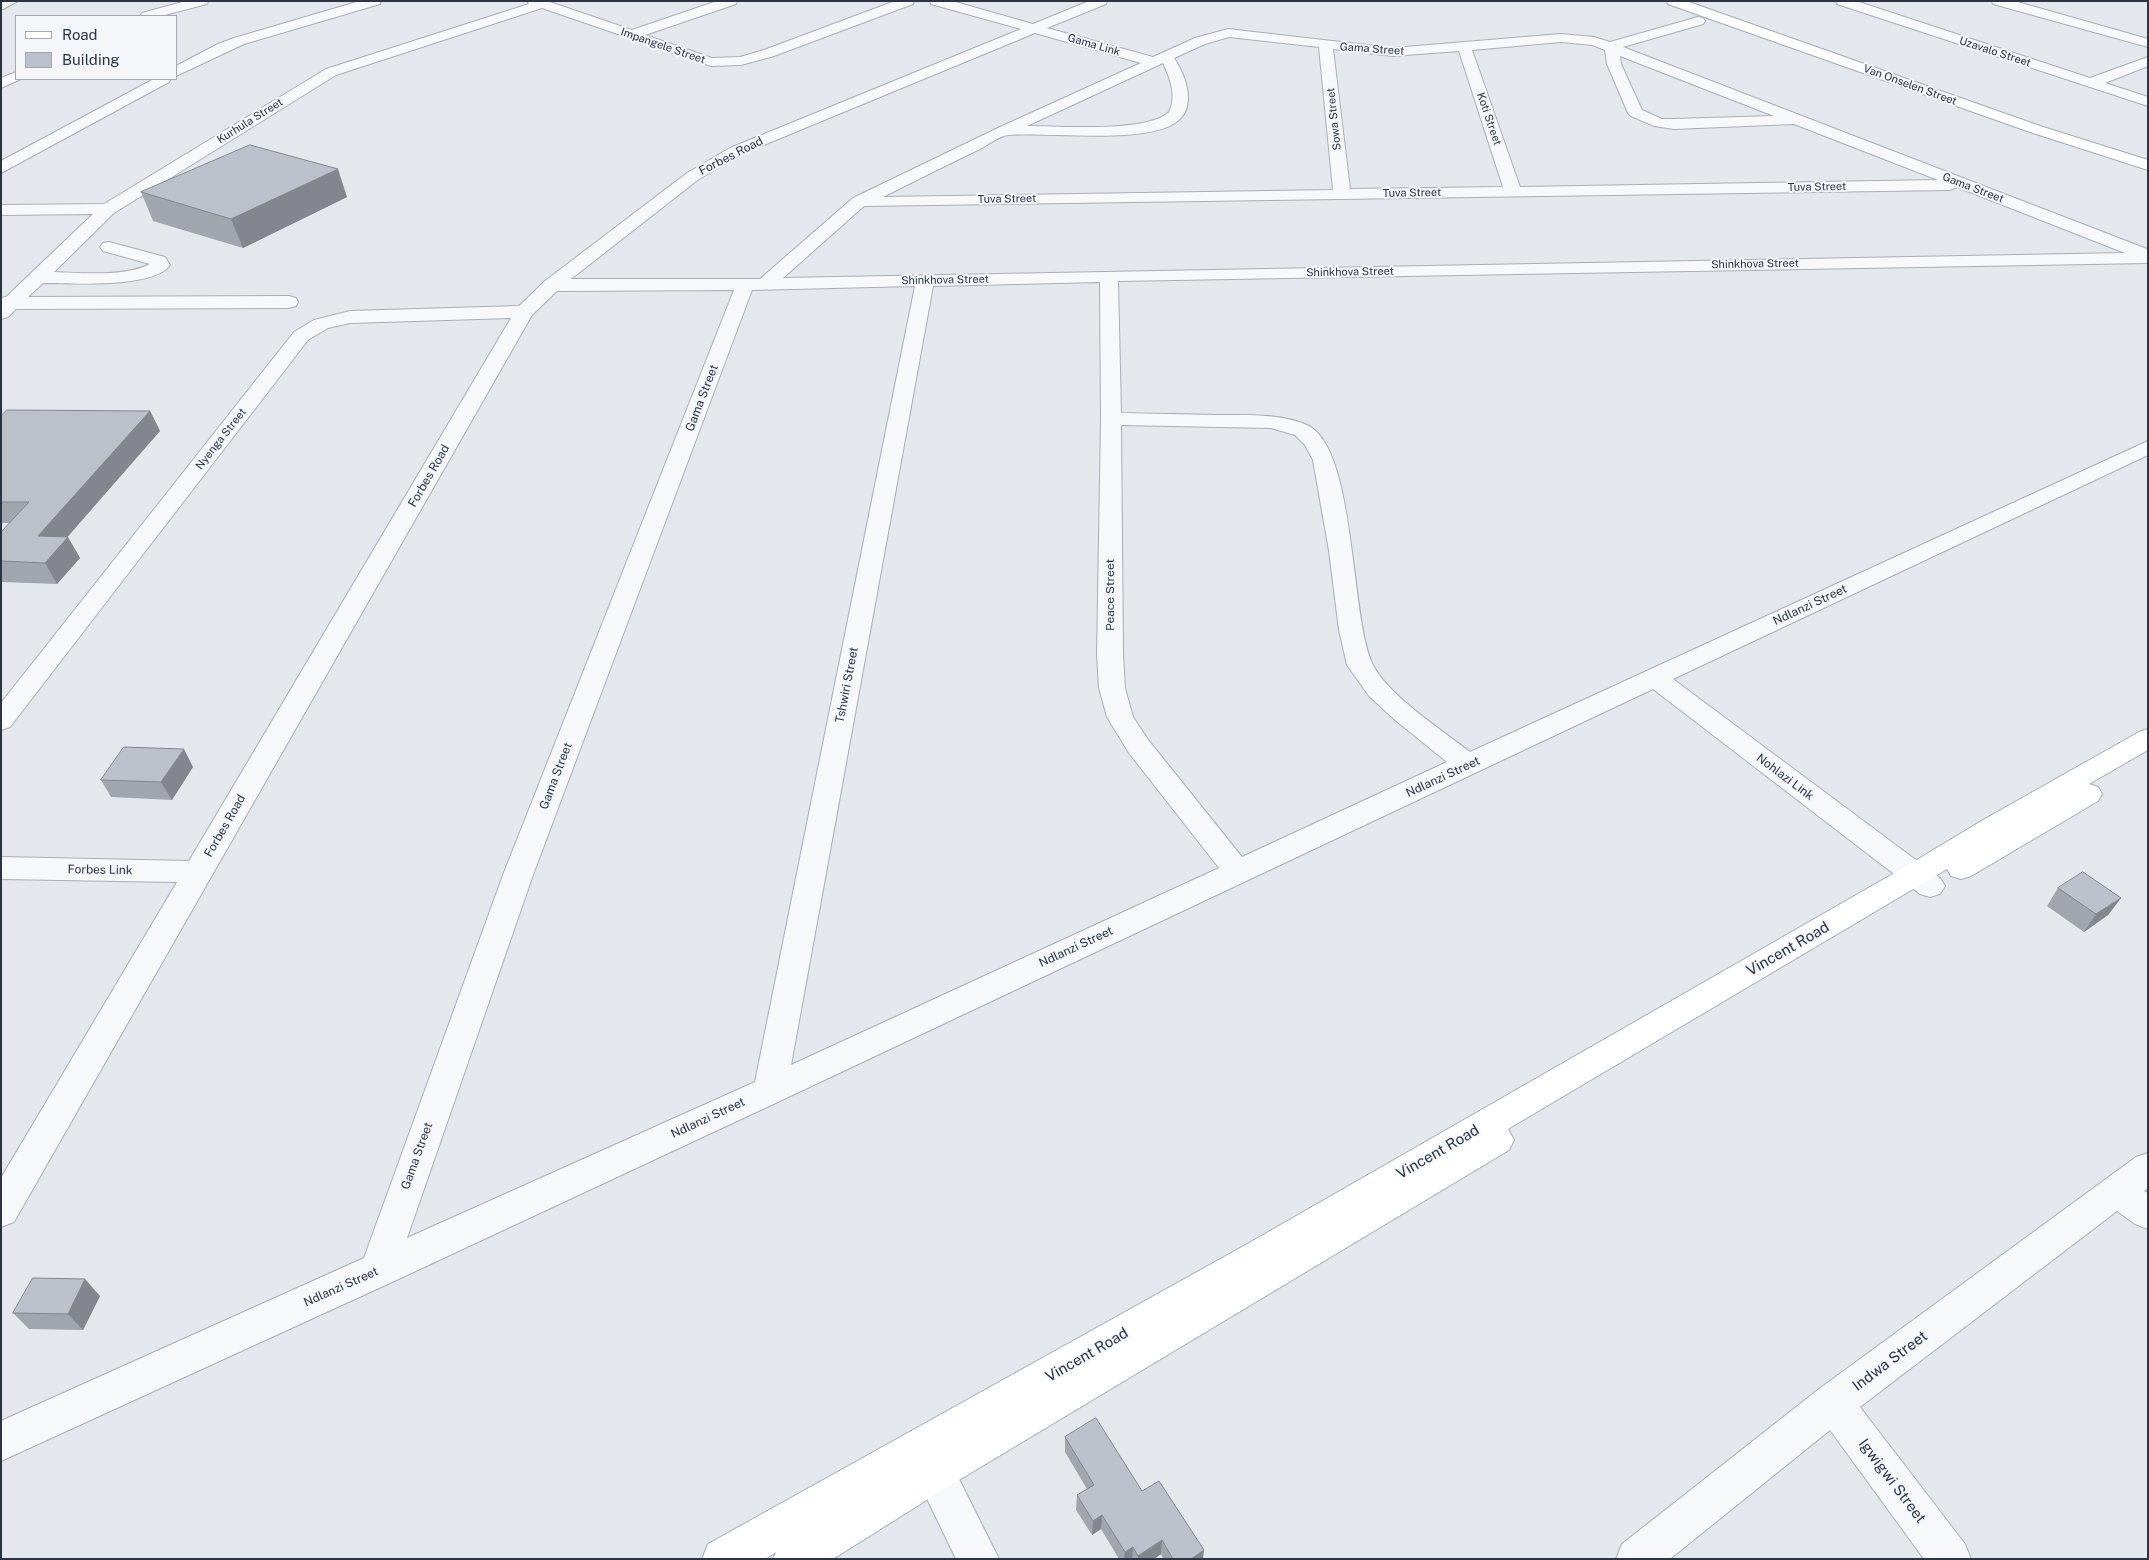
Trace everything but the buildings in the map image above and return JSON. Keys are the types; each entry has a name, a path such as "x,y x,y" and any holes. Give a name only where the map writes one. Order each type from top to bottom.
{"main road":[{"name":"Van Onselen Street","path":"1673,1 2034,130 2148,165"},
{"name":"Van Onselen Street","path":"1711,1 1966,89"},
{"name":"Vincent Road","path":"1923,881 1993,827 2148,738"},
{"name":"Vincent Road","path":"723,1559 929,1460 1745,993 1923,881 2148,759"},
{"name":"Vincent Road","path":"794,1559 929,1460"}],"street":[{"path":"1,6 12,1"},
{"path":"151,15 202,1"},
{"path":"178,71 223,47 239,41 375,1"},
{"path":"631,35 730,1"},
{"name":"Impangele Street","path":"537,3 702,60 724,63 740,61 769,53 908,1"},
{"name":"Gama Link","path":"936,1 1035,29 1160,59"},
{"name":"Forbes Road","path":"1,1211 524,312 552,285 693,176 716,161 760,140 1101,1"},
{"name":"Uzavalo Street","path":"1842,1 2148,102"},
{"path":"1998,1 2148,43"},
{"name":"Kurhula Street","path":"5,306 38,277 108,209 331,72 537,3"},
{"path":"1612,46 1698,21"},
{"name":"Gama Street","path":"376,1271 518,875 755,284 859,202 1160,59 1200,41 1228,33 1393,52 1561,38 1586,39 1612,46 2148,256"},
{"name":"Sowa Street","path":"1326,45 1342,194"},
{"name":"Koti Street","path":"1464,46 1513,192"},
{"name":"Gama Street","path":"1612,46 1614,64 1631,107 1636,113 1646,119 1674,124 1800,120"},
{"name":"Gama Street","path":"1004,132 1143,129 1171,119 1178,112 1180,93 1177,76 1160,59"},
{"path":"2091,83 2148,61"},
{"path":"1,84 15,77"},
{"path":"1,168 162,80"},
{"name":"Tuva Street","path":"859,202 1964,184"},
{"path":"1,210 108,209"},
{"path":"38,277 133,276 156,270 162,265 159,261 109,247"},
{"name":"Shinkhova Street","path":"552,285 755,284 2148,256"},
{"name":"Peace Street","path":"1109,276 1111,419 1110,654 1114,696 1120,717 1139,747 1238,872"},
{"name":"Tshwiri Street","path":"770,1090 925,280"},
{"path":"5,306 289,302"},
{"name":"Nyenga Street","path":"1,721 295,344 312,327 338,318 358,316 524,312"},
{"path":"1111,419 1272,422 1302,431 1314,442 1324,460 1341,551 1351,630 1360,665 1384,696 1469,765"},
{"name":"Ndlanzi Street","path":"1,1442 770,1090 2148,447"},
{"name":"Nohlazi Link","path":"1655,678 1923,881"},
{"name":"Forbes Link","path":"1,868 198,872"},
{"name":"Indwa Street","path":"1637,1559 1833,1403 2148,1168"},
{"path":"2118,1192 2148,1213"},
{"name":"Igwigwi Street","path":"1833,1403 1950,1559"},
{"path":"929,1460 978,1559"}]}
